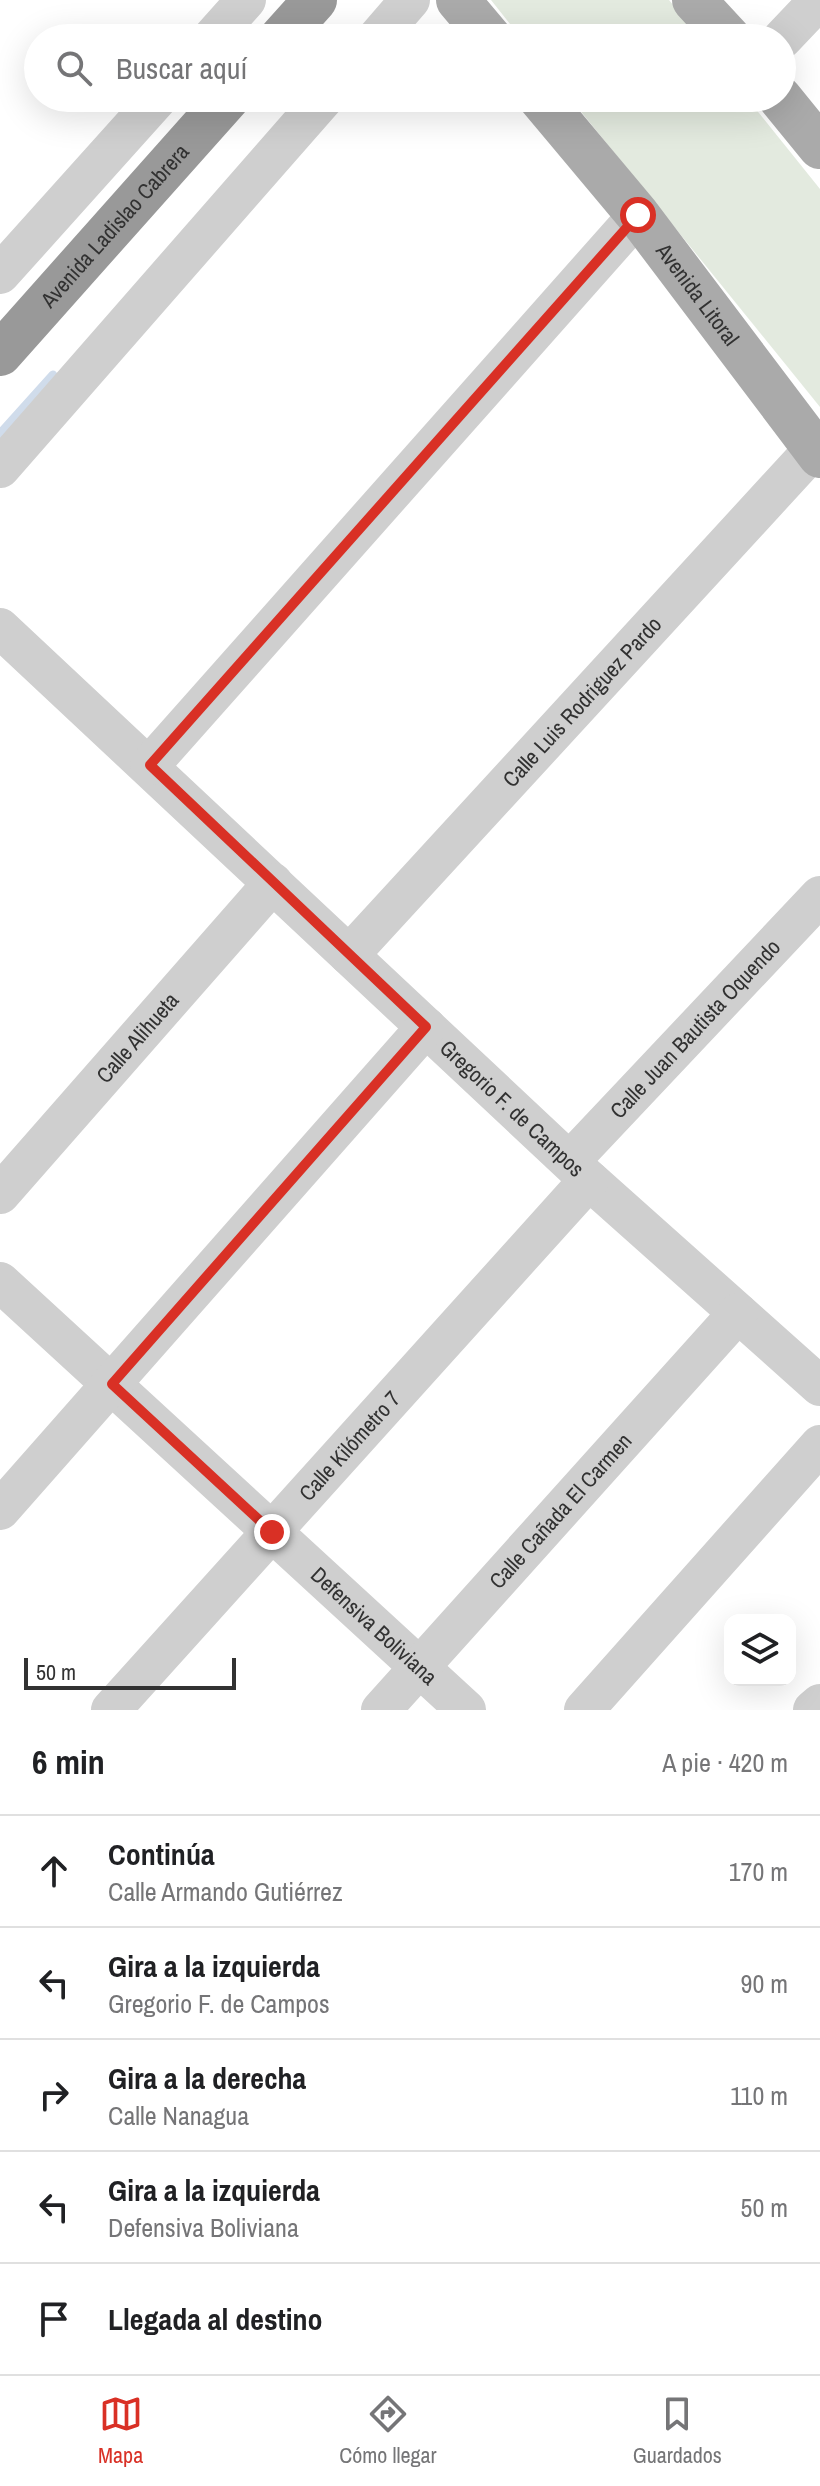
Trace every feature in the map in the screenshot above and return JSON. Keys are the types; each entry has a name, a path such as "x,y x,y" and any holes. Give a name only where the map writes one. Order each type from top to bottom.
{"highway":[{"path":"294,24 315,0"},
{"name":"Avenida Ladislao Cabrera","path":"0,354 216,112"}],"main road":[{"path":"458,0 478,24"},
{"path":"694,0 716,24"},
{"name":"Avenida Litoral","path":"552,112 638,215 817,452"},
{"path":"791,112 820,147"}],"street":[{"path":"225,24 246,0"},
{"path":"389,24 410,0"},
{"path":"796,24 819,0"},
{"path":"0,274 145,112"},
{"path":"0,468 312,112"},
{"path":"150,765 638,215"},
{"name":"Calle Luis Rodriguez Pardo","path":"349,955 817,452"},
{"name":"Gregorio F. de Campos","path":"0,628 150,765 579,1171 738,1313 814,1369"},
{"name":"Calle Alihueta","path":"0,1194 273,883"},
{"name":"Calle Juan Bautista Oquendo","path":"579,1171 820,896"},
{"path":"0,1510 426,1027"},
{"name":"Calle Kilómetro 7","path":"111,1710 272,1532 579,1171"},
{"name":"Defensiva Boliviana","path":"0,1282 466,1710"},
{"name":"Calle Cañada El Carmen","path":"381,1710 738,1313"},
{"path":"584,1710 820,1445"},
{"path":"813,1710 820,1704"}],"shaded area":[{"path":"491,0 669,0 689,24 510,24"},
{"path":"581,112 758,112 820,189 820,407"}],"waterway":[{"path":"0,434 53,375"}],"route":[{"path":"272,1532 112,1384 426,1027 150,765 638,215"}]}
